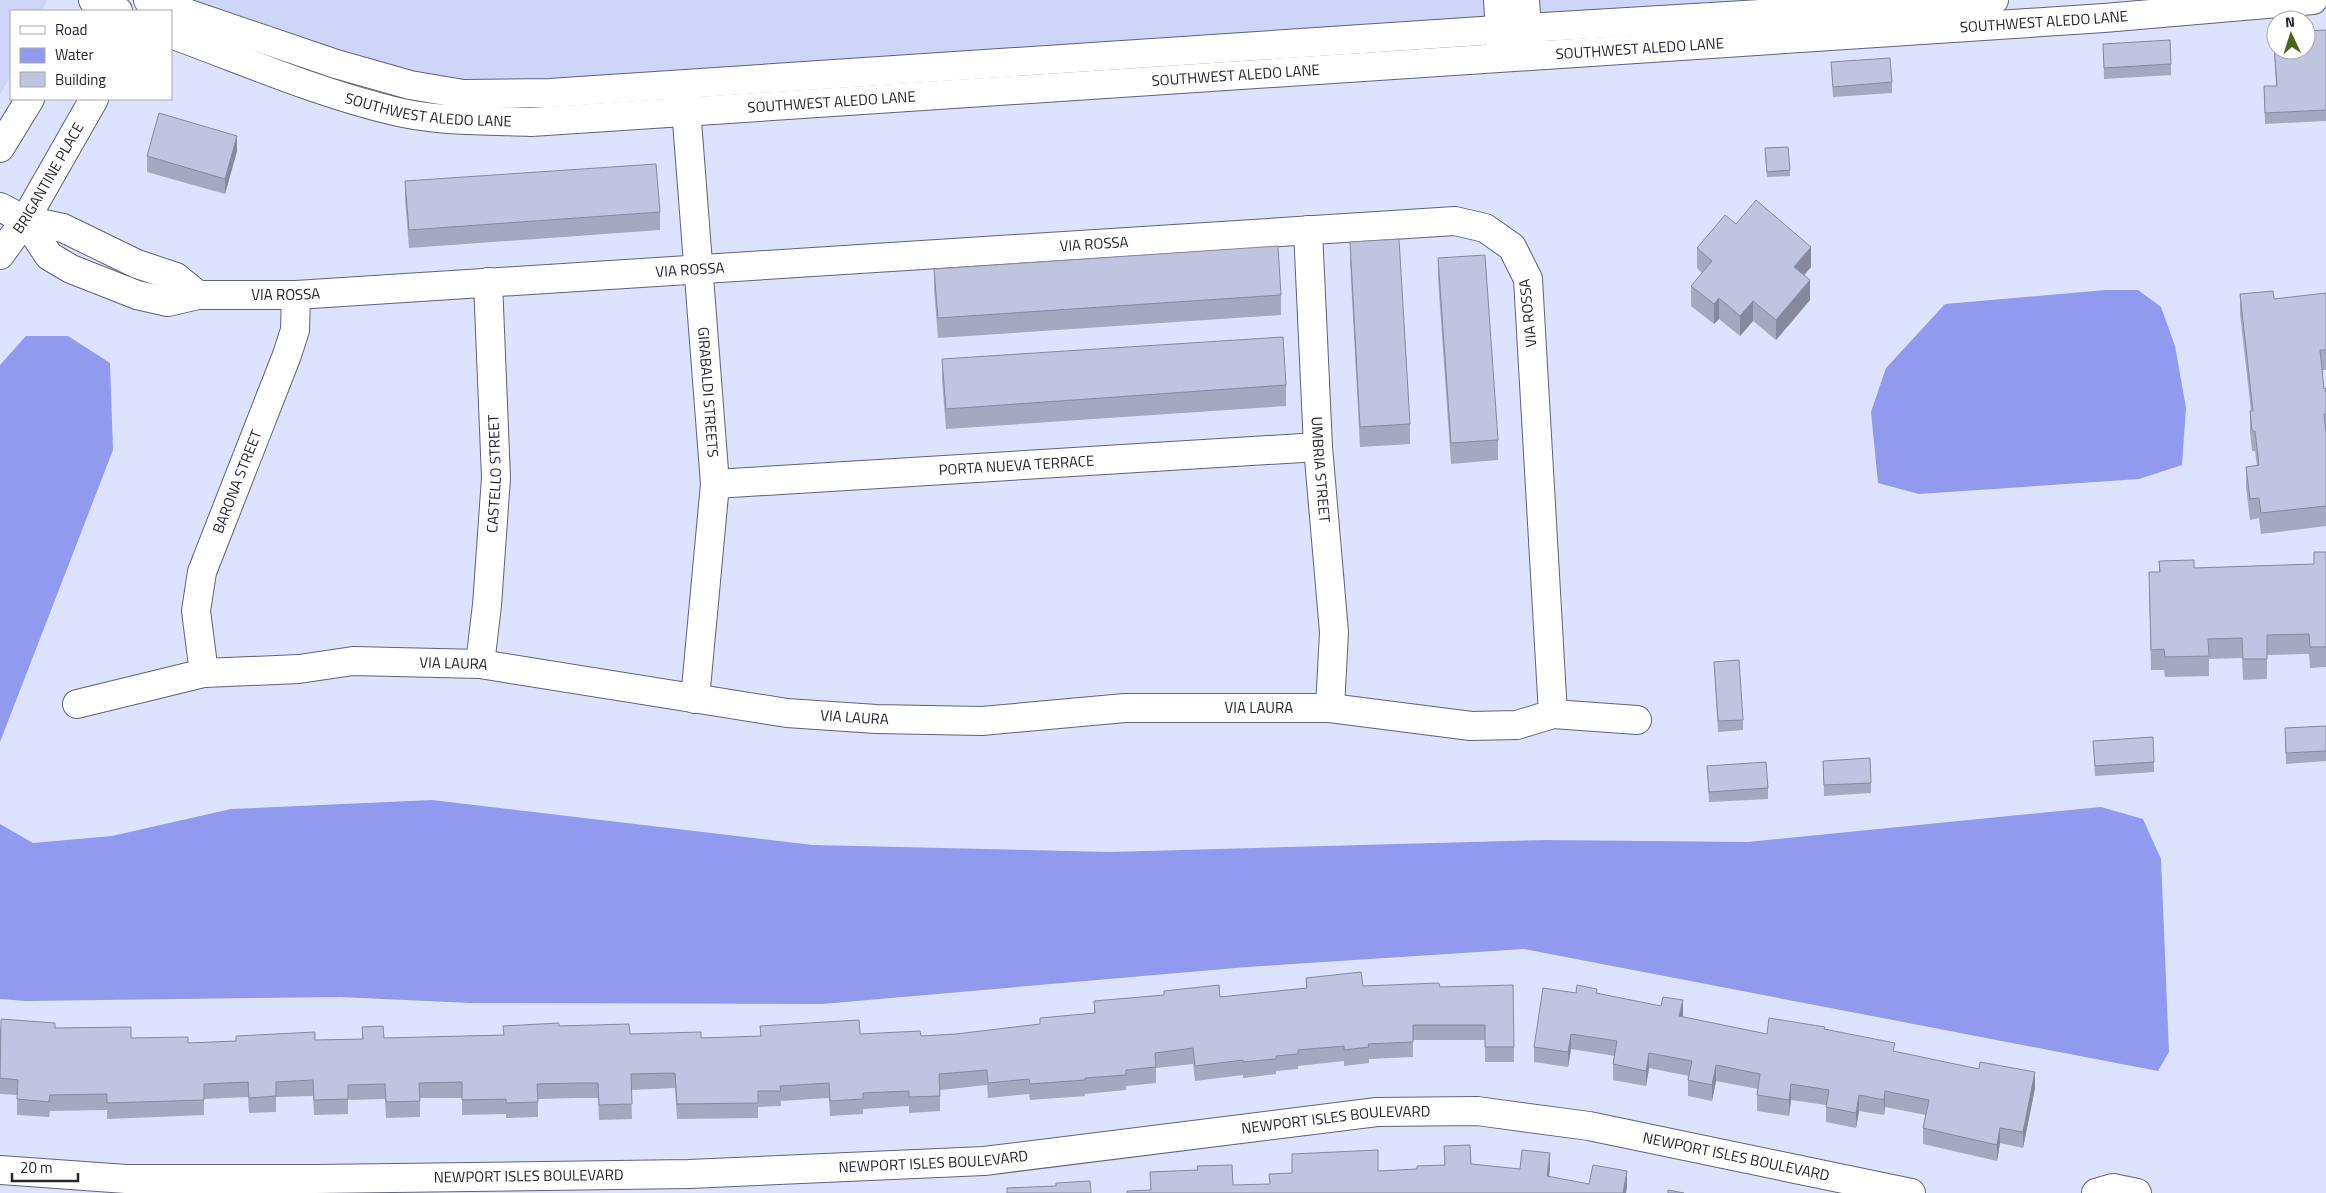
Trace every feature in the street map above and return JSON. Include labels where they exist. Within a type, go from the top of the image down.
[{"type":"street","points":[[93,0],[116,10]]},
{"type":"street","name":"SOUTHWEST ALEDO LANE","points":[[148,0],[336,64],[410,85],[454,93],[550,93],[1527,28],[1994,0]]},
{"type":"street","points":[[1498,0],[1501,59]]},
{"type":"street","points":[[1525,0],[1529,57]]},
{"type":"street","name":"SOUTHWEST ALEDO LANE","points":[[172,34],[336,94],[396,112],[443,118],[531,122],[2104,18],[2313,0]]},
{"type":"street","name":"GIRABALDI STREETS","points":[[684,83],[715,484],[695,699]]},
{"type":"street","points":[[0,148],[29,100]]},
{"type":"street","name":"BRIGANTINE PLACE","points":[[0,255],[25,220],[93,100]]},
{"type":"street","name":"VIA ROSSA","points":[[0,207],[25,220],[63,228],[137,264],[176,277],[198,295],[296,295],[1455,221],[1485,228],[1512,247],[1528,279],[1553,714]]},
{"type":"street","name":"UMBRIA STREET","points":[[1308,230],[1318,447],[1334,632],[1330,708]]},
{"type":"street","name":"CASTELLO STREET","points":[[480,664],[487,605],[496,478],[488,282]]},
{"type":"street","name":"BARONA STREET","points":[[204,673],[196,611],[202,572],[287,355],[295,330],[296,295]]},
{"type":"street","name":"PORTA NUEVA TERRACE","points":[[715,484],[1318,447]]},
{"type":"street","name":"VIA LAURA","points":[[77,704],[204,673],[299,669],[353,661],[480,664],[787,713],[876,719],[973,721],[1125,708],[1330,708],[1471,726],[1517,725],[1553,714],[1637,720]]},
{"type":"street","name":"NEWPORT ISLES BOULEVARD","points":[[0,1170],[126,1178],[316,1186],[689,1174],[984,1161],[1377,1112],[1477,1111],[1589,1126],[1855,1188],[1912,1193]]},
{"type":"street","points":[[2096,1193],[2113,1188],[2137,1193]]},
{"type":"shaded area","points":[[0,0],[47,0],[42,10],[10,10],[10,77],[0,95]]},
{"type":"shaded area","points":[[197,0],[1486,0],[1487,18],[550,80],[464,81],[413,73],[339,52],[197,3]]},
{"type":"shaded area","points":[[1537,0],[1784,0],[1538,15]]},
{"type":"water","points":[[2106,290],[2138,290],[2161,307],[2175,346],[2186,408],[2182,465],[2139,479],[1919,494],[1878,483],[1871,412],[1886,368],[1945,304]]},
{"type":"water","points":[[26,336],[68,336],[110,363],[113,450],[0,742],[0,365]]},
{"type":"water","points":[[432,800],[813,845],[1110,852],[1546,840],[1747,842],[2101,807],[2143,819],[2161,859],[2169,1052],[2158,1071],[1524,949],[1247,967],[822,1004],[470,1003],[340,997],[26,1001],[0,999],[0,824],[33,843],[112,836],[231,809]]},
{"type":"building","points":[[2316,30],[2326,30],[2326,110],[2265,113],[2264,86],[2277,86],[2275,60],[2316,60]]},
{"type":"building","points":[[2170,40],[2171,64],[2104,68],[2103,44]]},
{"type":"building","points":[[1890,58],[1892,82],[1833,87],[1831,62]]},
{"type":"building","points":[[159,113],[237,136],[225,179],[147,156]]},
{"type":"building","points":[[1788,147],[1790,170],[1767,172],[1765,148]]},
{"type":"building","points":[[656,164],[660,212],[409,230],[405,181]]},
{"type":"building","points":[[1756,200],[1811,247],[1794,267],[1810,280],[1776,320],[1753,301],[1740,316],[1719,298],[1714,304],[1691,286],[1712,261],[1697,248],[1725,215],[1736,224]]},
{"type":"building","points":[[1399,239],[1410,424],[1360,427],[1350,242]]},
{"type":"building","points":[[1278,246],[1281,295],[938,318],[934,269]]},
{"type":"building","points":[[1485,255],[1498,440],[1451,443],[1438,258]]},
{"type":"building","points":[[2273,291],[2274,299],[2326,293],[2326,350],[2320,350],[2324,389],[2326,388],[2326,414],[2324,414],[2326,433],[2326,506],[2261,513],[2259,498],[2250,499],[2246,467],[2259,465],[2255,431],[2252,431],[2250,411],[2253,411],[2240,294]]},
{"type":"building","points":[[1283,337],[1286,385],[946,409],[942,359]]},
{"type":"building","points":[[2314,552],[2326,552],[2326,647],[2310,647],[2309,634],[2267,635],[2267,659],[2243,659],[2242,638],[2208,639],[2209,656],[2165,657],[2164,649],[2151,650],[2149,572],[2160,572],[2159,561],[2194,560],[2194,568],[2314,564]]},
{"type":"building","points":[[1739,660],[1743,720],[1718,721],[1714,662]]},
{"type":"building","points":[[2326,726],[2326,751],[2286,753],[2285,728]]},
{"type":"building","points":[[2153,737],[2154,762],[2095,766],[2093,741]]},
{"type":"building","points":[[1870,758],[1871,783],[1824,785],[1823,761]]},
{"type":"building","points":[[1766,762],[1768,788],[1709,792],[1707,766]]},
{"type":"building","points":[[1361,972],[1363,986],[1439,983],[1440,987],[1513,985],[1514,1047],[1485,1047],[1485,1025],[1413,1025],[1413,1042],[1368,1044],[1369,1047],[1344,1050],[1344,1046],[1298,1050],[1298,1054],[1276,1056],[1276,1059],[1243,1062],[1243,1060],[1195,1066],[1193,1048],[1155,1053],[1156,1067],[1126,1070],[1126,1075],[1030,1084],[1029,1079],[988,1083],[987,1070],[939,1074],[940,1096],[909,1097],[909,1091],[863,1093],[863,1099],[830,1101],[829,1083],[780,1086],[781,1091],[758,1091],[758,1103],[677,1104],[675,1073],[631,1074],[632,1104],[599,1105],[598,1083],[537,1084],[538,1102],[506,1103],[506,1099],[462,1100],[462,1082],[419,1083],[420,1101],[386,1102],[385,1084],[348,1085],[348,1099],[314,1100],[313,1080],[276,1082],[276,1096],[249,1098],[248,1082],[204,1084],[204,1100],[107,1103],[107,1094],[50,1095],[49,1102],[17,1099],[18,1080],[0,1078],[1,1019],[55,1023],[55,1028],[131,1027],[131,1038],[188,1037],[188,1043],[236,1041],[236,1036],[315,1032],[315,1040],[363,1039],[362,1027],[383,1026],[384,1038],[504,1035],[503,1026],[559,1023],[559,1026],[629,1024],[630,1034],[701,1032],[701,1038],[761,1036],[760,1026],[859,1020],[860,1034],[920,1031],[921,1036],[956,1034],[1040,1024],[1040,1018],[1095,1013],[1094,1001],[1164,995],[1164,991],[1219,985],[1220,997],[1307,988],[1306,978]]},
{"type":"building","points":[[1577,985],[1597,989],[1596,993],[1661,1006],[1663,997],[1683,1000],[1679,1016],[1767,1034],[1769,1018],[1825,1027],[1824,1029],[1895,1043],[1893,1051],[1979,1069],[1980,1062],[2035,1072],[2023,1132],[2000,1128],[1997,1145],[1923,1128],[1929,1100],[1885,1091],[1884,1100],[1859,1095],[1856,1113],[1826,1107],[1829,1090],[1791,1084],[1789,1100],[1757,1095],[1760,1074],[1716,1065],[1712,1085],[1688,1080],[1692,1061],[1649,1053],[1646,1071],[1613,1064],[1617,1041],[1571,1034],[1568,1052],[1534,1047],[1543,988],[1576,993]]},
{"type":"building","points":[[1470,1145],[1471,1164],[1520,1169],[1522,1150],[1550,1153],[1547,1176],[1589,1184],[1593,1165],[1627,1171],[1623,1193],[1127,1193],[1127,1191],[1151,1190],[1150,1172],[1198,1170],[1197,1166],[1232,1165],[1233,1185],[1270,1184],[1269,1174],[1292,1173],[1292,1154],[1378,1150],[1378,1171],[1417,1169],[1417,1166],[1445,1165],[1444,1146]]},
{"type":"building","points":[[1090,1181],[1091,1193],[1007,1193],[1007,1188],[1056,1186],[1056,1183]]},
{"type":"building","points":[[1668,1190],[1684,1193],[1668,1193]]}]
